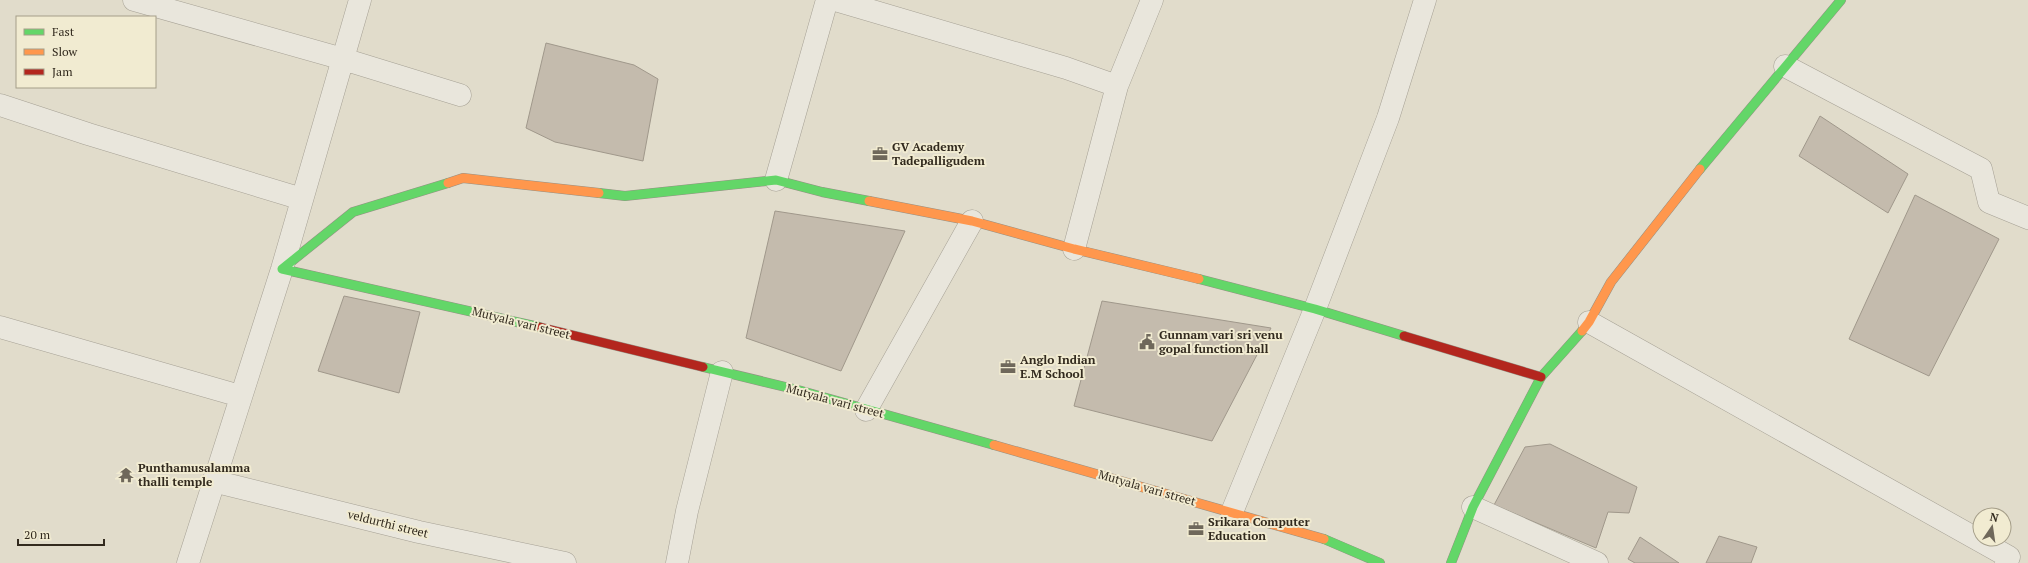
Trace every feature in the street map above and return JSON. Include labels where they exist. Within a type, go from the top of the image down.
[{"type":"street","points":[[134,0],[343,59],[460,95]]},
{"type":"street","points":[[188,563],[240,396],[282,269],[360,0]]},
{"type":"street","points":[[776,180],[827,0]]},
{"type":"street","points":[[836,0],[1066,68],[1117,86]]},
{"type":"street","points":[[1074,249],[1117,86],[1152,0]]},
{"type":"street","points":[[1232,512],[1315,309],[1388,118],[1425,0]]},
{"type":"street","points":[[1451,563],[1473,507],[1541,377],[1589,322],[1611,282],[1736,124],[1840,0]]},
{"type":"street","points":[[1785,66],[1981,169],[1990,202],[2028,218]]},
{"type":"street","points":[[0,105],[88,134],[302,199]]},
{"type":"street","points":[[282,269],[353,212],[463,178],[625,196],[776,180],[822,192],[972,221],[1074,249],[1158,268],[1315,309],[1541,377]]},
{"type":"street","points":[[866,410],[972,221]]},
{"type":"street","name":"Mutyala vari street","points":[[282,269],[473,311],[722,372],[866,410],[1316,535],[1380,563]]},
{"type":"street","points":[[1589,322],[2009,557],[2006,563]]},
{"type":"street","points":[[0,327],[240,396]]},
{"type":"street","points":[[677,563],[687,511],[722,372]]},
{"type":"street","name":"veldurthi street","points":[[213,481],[419,532],[565,563]]},
{"type":"street","points":[[1473,507],[1597,563]]},
{"type":"building","points":[[546,43],[634,65],[658,79],[643,161],[555,142],[526,128]]},
{"type":"building","points":[[1820,116],[1908,174],[1888,213],[1799,156]]},
{"type":"building","points":[[1915,195],[1999,239],[1929,376],[1849,339]]},
{"type":"building","points":[[775,211],[905,231],[841,371],[746,338]]},
{"type":"building","points":[[344,296],[420,312],[399,393],[318,371]]},
{"type":"building","points":[[1102,301],[1271,328],[1212,441],[1074,406]]},
{"type":"building","points":[[1550,444],[1637,487],[1629,513],[1608,512],[1596,548],[1494,505],[1525,447]]},
{"type":"building","points":[[1719,536],[1757,547],[1751,563],[1706,563]]},
{"type":"building","points":[[1640,537],[1679,563],[1635,563],[1628,559]]},
{"type":"traffic: fast","points":[[1700,169],[1841,0]]},
{"type":"traffic: fast","points":[[599,193],[625,196],[776,180],[822,192],[869,201]]},
{"type":"traffic: fast","points":[[282,269],[353,212],[448,183]]},
{"type":"traffic: fast","points":[[282,269],[539,327]]},
{"type":"traffic: fast","points":[[1199,279],[1315,309],[1404,336]]},
{"type":"traffic: fast","points":[[1451,563],[1473,507],[1541,377],[1582,331]]},
{"type":"traffic: fast","points":[[703,367],[798,390],[994,445]]},
{"type":"traffic: fast","points":[[1324,539],[1380,563]]},
{"type":"traffic: slow","points":[[1582,331],[1589,322],[1611,282],[1700,169]]},
{"type":"traffic: slow","points":[[448,183],[463,178],[599,193]]},
{"type":"traffic: slow","points":[[869,201],[972,221],[1074,249],[1199,279]]},
{"type":"traffic: slow","points":[[994,445],[1324,539]]},
{"type":"traffic: jam","points":[[539,327],[703,367]]},
{"type":"traffic: jam","points":[[1404,336],[1541,377]]},
{"type":"place","name":"GV Academy Tadepalligudem","points":[[880,154]]},
{"type":"place","name":"Gunnam vari sri venu gopal function hall","points":[[1147,342]]},
{"type":"place","name":"Anglo Indian E.M School","points":[[1008,367]]},
{"type":"place","name":"Punthamusalamma thalli temple","points":[[126,475]]},
{"type":"place","name":"Srikara Computer Education","points":[[1196,529]]}]
